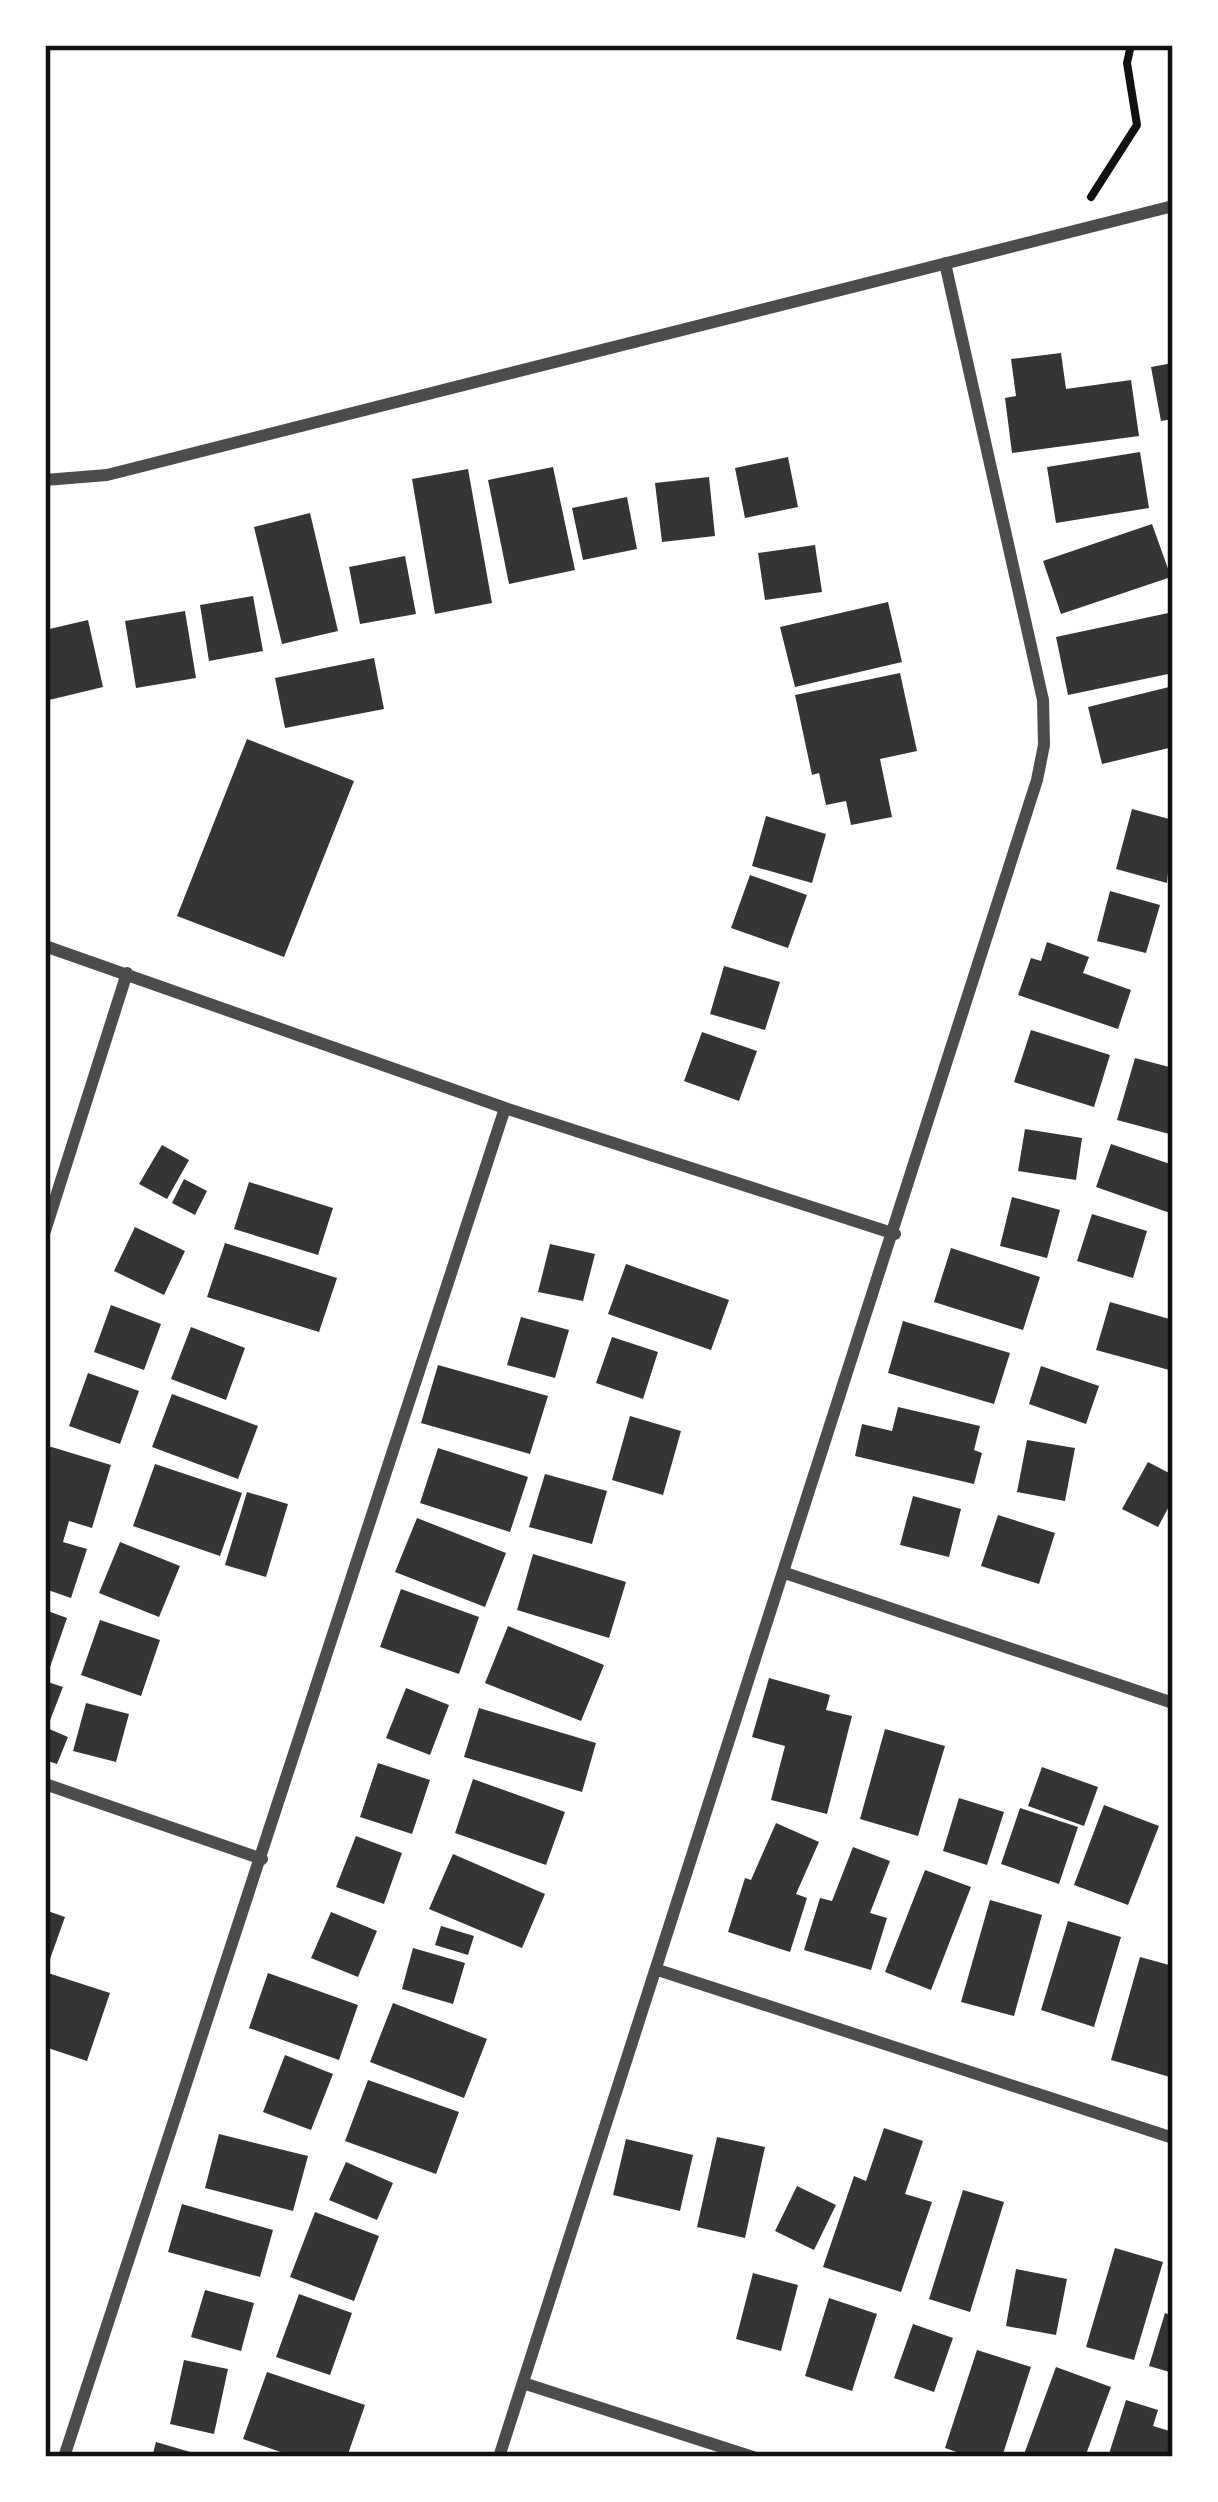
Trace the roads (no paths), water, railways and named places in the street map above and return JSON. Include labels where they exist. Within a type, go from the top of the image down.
[{"type":"street","points":[[45,480],[107,475],[1173,206]]},
{"type":"street","points":[[499,2457],[895,1234],[1044,745],[1043,700],[944,263]]},
{"type":"street","points":[[45,946],[505,1108],[895,1234]]},
{"type":"street","points":[[45,1231],[127,973]]},
{"type":"street","points":[[64,2457],[505,1108]]},
{"type":"street","points":[[785,1574],[1173,1703]]},
{"type":"street","points":[[45,1784],[262,1859]]},
{"type":"street","points":[[658,1970],[1173,2138]]},
{"type":"street","points":[[523,2383],[754,2457]]}]
